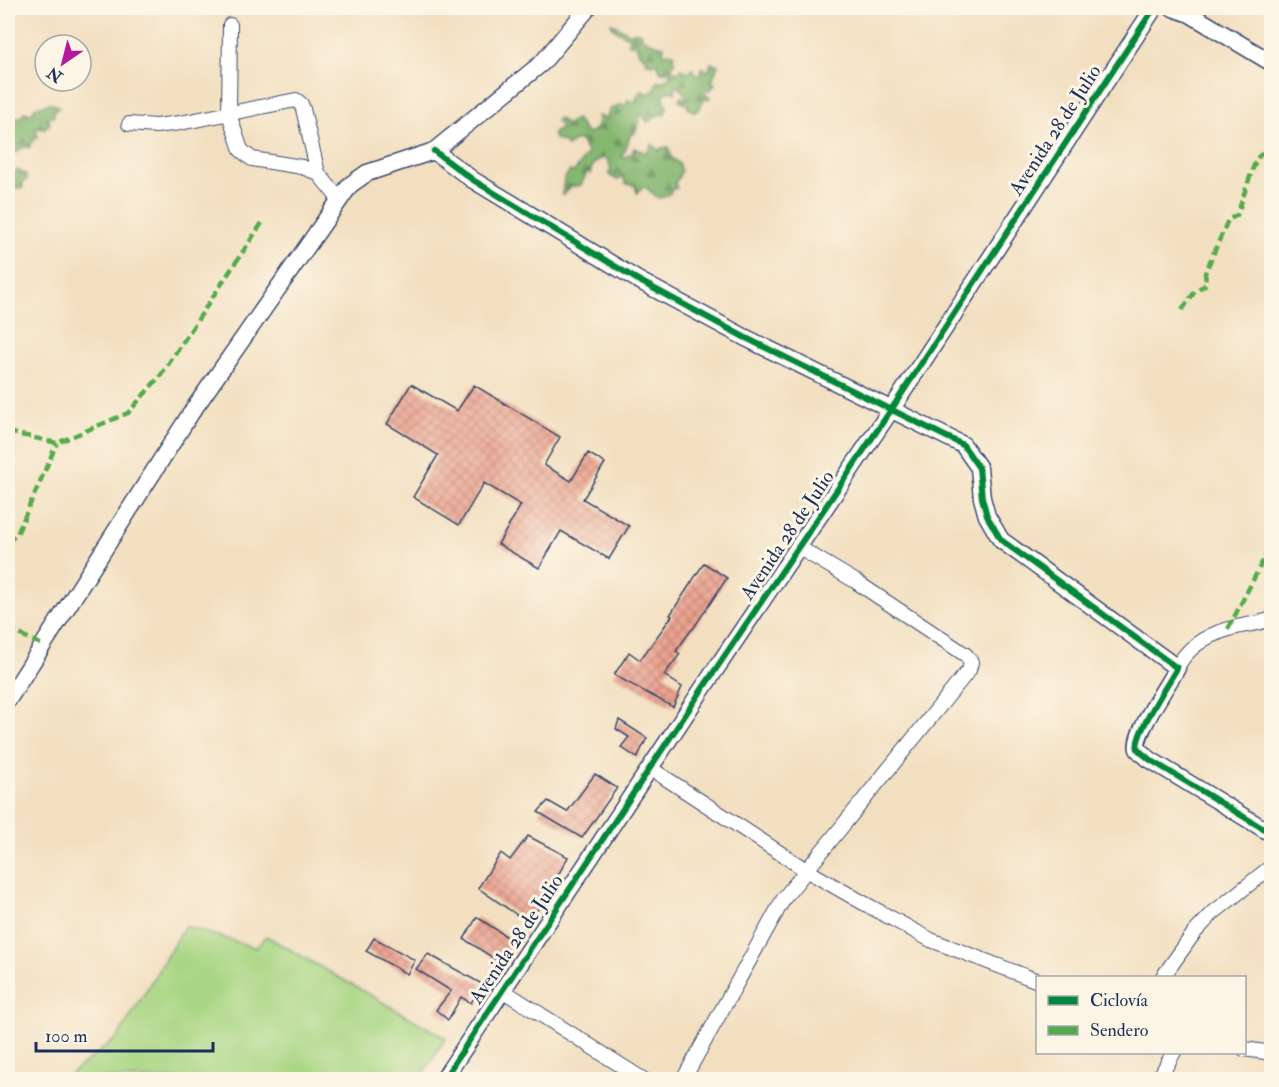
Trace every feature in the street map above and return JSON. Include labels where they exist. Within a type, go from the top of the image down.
[{"type":"street","points":[[8,700],[191,413],[350,185],[367,173],[434,151],[542,63],[588,8]]},
{"type":"street","name":"Avenida 28 de Julio","points":[[444,1080],[891,410],[1154,8]]},
{"type":"street","points":[[1173,8],[1190,14],[1272,63]]},
{"type":"street","points":[[230,25],[229,114],[241,150],[252,159],[302,167],[318,173]]},
{"type":"street","points":[[129,124],[156,126],[296,100],[303,109],[318,173],[339,199]]},
{"type":"street","points":[[434,151],[473,180],[638,280],[744,337],[963,445],[979,468],[982,498],[987,516],[1001,540],[1177,668]]},
{"type":"street","points":[[683,1080],[784,898],[969,670],[971,662],[966,655],[864,587],[798,547]]},
{"type":"street","points":[[1272,619],[1228,629],[1205,639],[1189,650],[1137,741],[1138,749],[1149,759],[1272,834]]},
{"type":"street","points":[[650,768],[806,870],[931,940],[1036,980]]},
{"type":"street","points":[[1163,976],[1194,933],[1213,913],[1272,866]]},
{"type":"street","points":[[502,990],[644,1080]]},
{"type":"street","points":[[1246,1049],[1272,1053]]},
{"type":"street","points":[[1158,1080],[1173,1054]]},
{"type":"green space","points":[[612,23],[626,30],[628,34],[636,31],[652,43],[664,46],[665,54],[671,52],[675,54],[673,59],[675,62],[671,67],[676,73],[681,69],[688,72],[693,69],[695,73],[701,75],[702,67],[708,72],[711,63],[718,65],[712,81],[715,84],[711,89],[703,92],[710,98],[703,100],[700,108],[695,112],[679,100],[681,97],[688,98],[678,86],[675,88],[675,93],[669,91],[663,94],[667,108],[664,115],[660,114],[647,122],[642,114],[634,134],[631,133],[625,151],[621,155],[624,158],[632,153],[634,148],[646,153],[652,144],[659,151],[661,148],[668,147],[672,158],[680,165],[681,172],[675,184],[677,188],[664,197],[658,198],[644,186],[637,193],[635,185],[626,184],[623,176],[618,180],[609,175],[611,167],[606,158],[595,163],[590,174],[588,170],[581,185],[570,187],[562,195],[564,179],[570,171],[574,172],[588,153],[580,140],[574,141],[567,147],[565,143],[555,139],[553,133],[562,128],[556,121],[559,118],[566,125],[576,119],[586,133],[590,133],[597,127],[598,116],[607,119],[609,110],[621,104],[625,106],[628,100],[636,102],[637,96],[642,91],[647,94],[654,91],[657,81],[663,81],[672,74],[661,72],[657,64],[647,63],[636,44],[628,43],[631,39],[614,29]]},
{"type":"green space","points":[[50,103],[59,108],[54,110],[54,116],[47,119],[49,125],[45,129],[36,128],[37,137],[30,147],[25,146],[8,157],[8,126],[16,121],[17,117],[22,117],[24,112],[35,111],[34,108]]},
{"type":"green space","points":[[17,170],[26,174],[27,179],[22,184],[23,188],[8,185],[8,178]]},
{"type":"green space","points":[[185,926],[256,948],[266,936],[446,1038],[419,1079],[64,1079],[118,1037]]},
{"type":"building","points":[[411,384],[457,411],[474,385],[560,437],[544,465],[571,481],[588,453],[605,463],[583,499],[629,526],[609,559],[561,531],[539,568],[498,544],[521,505],[484,483],[459,525],[413,497],[438,455],[387,424]]},
{"type":"building","points":[[704,563],[727,578],[676,651],[680,654],[664,675],[682,687],[673,707],[614,675],[629,652],[640,660],[672,616],[670,615]]},
{"type":"building","points":[[619,720],[647,738],[637,758],[621,747],[629,737],[616,729]]},
{"type":"building","points":[[595,774],[617,788],[582,838],[538,812],[548,801],[567,812]]},
{"type":"building","points":[[528,836],[568,857],[552,886],[550,884],[530,924],[478,888],[501,853],[510,860]]},
{"type":"building","points":[[477,917],[515,942],[504,965],[464,939]]},
{"type":"building","points":[[374,938],[415,960],[407,974],[366,951]]},
{"type":"building","points":[[428,954],[482,984],[471,1003],[461,997],[448,1020],[436,1010],[451,991],[416,969]]},
{"type":"marked path","points":[[1182,310],[1196,290],[1206,283],[1205,273],[1228,220],[1237,215],[1254,165],[1259,156],[1272,147]]},
{"type":"marked path","points":[[8,432],[57,443],[128,413],[161,375],[264,220]]},
{"type":"marked path","points":[[8,542],[17,534],[57,443]]},
{"type":"marked path","points":[[1228,629],[1272,543]]},
{"type":"marked path","points":[[8,629],[43,645]]},
{"type":"cycle path","points":[[443,1080],[891,410],[1154,8]]},
{"type":"cycle path","points":[[434,151],[473,180],[638,280],[744,337],[963,445],[979,468],[982,498],[987,516],[1001,540],[1177,668],[1146,722],[1138,749],[1149,759],[1272,834]]}]
